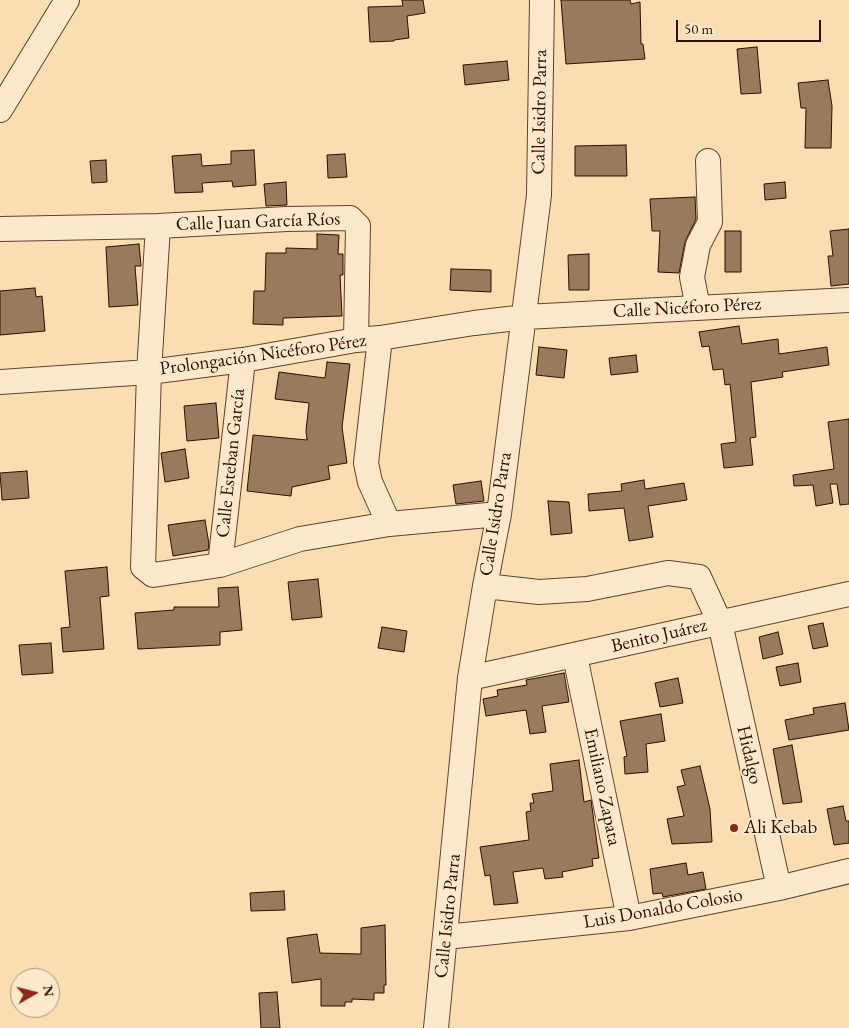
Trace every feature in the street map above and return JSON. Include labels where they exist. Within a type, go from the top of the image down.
[{"type":"street","points":[[0,110],[67,0]]},
{"type":"street","name":"Calle Isidro Parra","points":[[436,1028],[470,678],[498,514],[525,317],[539,195],[542,0]]},
{"type":"street","points":[[698,308],[692,277],[698,245],[710,222],[708,162]]},
{"type":"street","name":"Calle Juan García Ríos","points":[[220,566],[153,574],[143,567],[149,372],[158,226],[286,219],[350,218],[358,226],[356,340]]},
{"type":"street","points":[[0,229],[158,226]]},
{"type":"street","name":"Calle Nicéforo Pérez","points":[[525,317],[849,300]]},
{"type":"street","name":"Prolongación Nicéforo Pérez","points":[[0,382],[149,372],[243,360],[356,340],[525,317]]},
{"type":"street","points":[[380,338],[366,463],[370,482],[389,524]]},
{"type":"street","name":"Calle Esteban García","points":[[220,566],[243,360]]},
{"type":"street","points":[[220,566],[300,539],[389,524],[498,514]]},
{"type":"street","name":"Hidalgo","points":[[485,586],[539,592],[587,589],[668,573],[699,577],[720,622],[779,888]]},
{"type":"street","name":"Benito Juárez","points":[[470,678],[849,594]]},
{"type":"street","name":"Emiliano Zapata","points":[[575,656],[629,918]]},
{"type":"street","name":"Luis Donaldo Colosio","points":[[446,937],[629,918],[779,888],[849,871]]},
{"type":"building","points":[[402,0],[423,0],[425,13],[407,16],[409,38],[370,42],[368,7],[403,6]]},
{"type":"building","points":[[561,0],[630,0],[631,4],[640,2],[641,44],[643,44],[645,59],[566,64]]},
{"type":"building","points":[[757,47],[761,93],[741,94],[737,49]]},
{"type":"building","points":[[507,61],[509,80],[465,85],[463,65]]},
{"type":"building","points":[[828,80],[832,106],[831,148],[805,148],[806,108],[801,108],[798,83]]},
{"type":"building","points":[[626,145],[627,176],[575,176],[575,146]]},
{"type":"building","points":[[254,150],[256,185],[233,187],[232,181],[202,183],[203,192],[175,193],[172,156],[201,154],[202,166],[231,164],[231,151]]},
{"type":"building","points":[[345,154],[347,177],[328,178],[327,155]]},
{"type":"building","points":[[106,160],[107,182],[92,183],[90,161]]},
{"type":"building","points":[[286,182],[287,205],[266,206],[264,184]]},
{"type":"building","points":[[785,182],[786,198],[765,200],[764,184]]},
{"type":"building","points":[[695,197],[696,219],[685,242],[679,273],[658,272],[660,231],[652,231],[650,199]]},
{"type":"building","points":[[849,229],[849,284],[831,286],[828,256],[833,256],[830,231]]},
{"type":"building","points":[[725,231],[741,231],[741,272],[725,272]]},
{"type":"building","points":[[317,234],[339,235],[338,254],[343,254],[343,275],[340,275],[342,316],[283,318],[283,325],[253,324],[254,291],[265,291],[266,253],[286,253],[286,248],[317,249]]},
{"type":"building","points":[[139,244],[141,266],[135,266],[138,305],[109,307],[106,247]]},
{"type":"building","points":[[589,254],[589,290],[569,290],[568,255]]},
{"type":"building","points":[[451,269],[491,270],[491,292],[450,290]]},
{"type":"building","points":[[35,288],[36,297],[42,296],[45,331],[0,335],[0,291]]},
{"type":"building","points":[[739,326],[742,344],[778,339],[779,354],[827,347],[829,365],[782,372],[783,377],[751,382],[756,437],[750,438],[753,465],[724,468],[721,444],[736,442],[730,384],[725,385],[723,369],[713,370],[709,346],[702,347],[699,332]]},
{"type":"building","points":[[539,347],[567,350],[564,378],[536,375]]},
{"type":"building","points":[[636,355],[638,372],[611,375],[609,358]]},
{"type":"building","points":[[327,362],[350,364],[342,427],[347,463],[328,466],[330,479],[292,487],[291,496],[247,491],[253,435],[307,440],[309,403],[275,399],[279,372],[325,378]]},
{"type":"building","points":[[216,403],[219,438],[187,441],[184,406]]},
{"type":"building","points":[[849,419],[849,504],[840,505],[837,484],[830,484],[833,503],[816,506],[813,485],[794,486],[793,475],[834,469],[828,422]]},
{"type":"building","points":[[185,449],[189,478],[165,482],[161,453]]},
{"type":"building","points":[[27,471],[29,498],[2,500],[0,473]]},
{"type":"building","points":[[644,480],[645,489],[684,483],[687,500],[648,506],[653,537],[629,541],[624,508],[589,511],[588,494],[622,491],[621,484]]},
{"type":"building","points":[[481,481],[484,501],[456,504],[453,485]]},
{"type":"building","points":[[548,501],[569,502],[572,533],[551,535]]},
{"type":"building","points":[[205,520],[209,544],[208,550],[173,556],[168,525]]},
{"type":"building","points":[[107,567],[109,596],[100,597],[104,649],[63,652],[61,628],[70,627],[65,571]]},
{"type":"building","points":[[318,579],[322,617],[292,620],[288,582]]},
{"type":"building","points":[[238,587],[242,630],[220,632],[220,645],[138,649],[135,613],[174,610],[174,607],[219,607],[218,588]]},
{"type":"building","points":[[823,623],[828,646],[813,649],[808,626]]},
{"type":"building","points":[[382,627],[407,631],[404,652],[378,648]]},
{"type":"building","points":[[778,632],[783,654],[763,659],[759,637]]},
{"type":"building","points":[[51,643],[53,673],[22,675],[19,645]]},
{"type":"building","points":[[798,663],[801,682],[780,686],[776,667]]},
{"type":"building","points":[[564,673],[569,702],[542,706],[546,732],[530,734],[526,710],[486,716],[483,699],[498,696],[497,690],[527,685],[526,680]]},
{"type":"building","points":[[678,678],[683,703],[660,707],[655,683]]},
{"type":"building","points":[[845,703],[849,730],[789,740],[785,720],[814,714],[813,708]]},
{"type":"building","points":[[661,714],[665,741],[646,744],[648,772],[625,774],[624,757],[627,756],[620,721]]},
{"type":"building","points":[[792,745],[802,802],[783,804],[773,749]]},
{"type":"building","points":[[579,760],[584,802],[591,800],[599,858],[592,859],[593,866],[562,872],[563,877],[545,879],[543,868],[513,872],[518,903],[494,905],[490,875],[485,876],[480,847],[529,840],[526,812],[531,811],[530,803],[534,803],[532,794],[553,791],[550,764]]},
{"type":"building","points":[[700,766],[710,809],[712,842],[672,844],[667,819],[684,816],[677,787],[685,785],[681,770]]},
{"type":"building","points":[[843,806],[846,821],[849,821],[849,843],[834,845],[827,809]]},
{"type":"building","points":[[686,863],[688,875],[703,872],[706,889],[663,897],[662,893],[653,894],[650,869]]},
{"type":"building","points":[[284,891],[285,910],[251,911],[250,893]]},
{"type":"building","points":[[385,925],[386,985],[384,985],[384,993],[374,993],[374,1000],[352,999],[352,1002],[345,1002],[345,1006],[321,1006],[321,979],[292,983],[287,938],[317,934],[320,953],[361,954],[361,928]]},
{"type":"building","points":[[277,992],[280,1028],[261,1028],[259,993]]},
{"type":"place","name":"Ali Kebab","points":[[734,828]]}]
